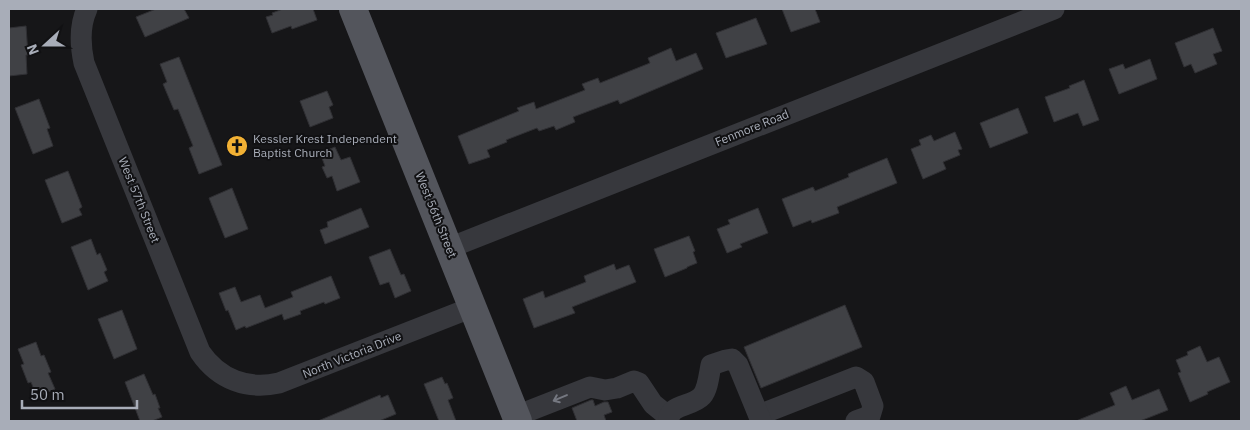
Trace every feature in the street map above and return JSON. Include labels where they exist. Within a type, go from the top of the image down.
[{"type":"main road","name":"West 56th Street","points":[[353,9],[517,419]]},
{"type":"street","name":"West 57th Street","points":[[87,9],[80,32],[80,44],[84,63],[200,352],[210,364],[229,378]]},
{"type":"street","name":"Fenmore Road","points":[[449,248],[1054,9]]},
{"type":"street","name":"North Victoria Drive","points":[[229,378],[251,385],[262,386],[280,383],[473,307]]},
{"type":"street","points":[[517,419],[590,387],[605,390],[617,388],[634,381],[639,383],[654,404],[669,419],[670,414],[674,410],[697,400],[703,395],[711,365],[732,359],[738,364],[760,418],[856,378],[864,382],[873,406],[870,416],[856,421]]},
{"type":"building","points":[[156,9],[184,9],[189,18],[145,37],[136,17]]},
{"type":"building","points":[[283,9],[313,9],[317,20],[292,29],[291,26],[272,33],[266,17]]},
{"type":"building","points":[[782,9],[815,9],[820,22],[791,32]]},
{"type":"building","points":[[756,18],[767,44],[726,58],[716,33]]},
{"type":"building","points":[[26,26],[27,74],[9,76],[9,28]]},
{"type":"building","points":[[1213,28],[1222,51],[1213,54],[1217,64],[1195,73],[1191,64],[1184,67],[1175,43]]},
{"type":"building","points":[[671,48],[676,61],[696,53],[703,69],[620,104],[618,100],[573,117],[575,122],[556,130],[554,126],[539,131],[537,128],[506,140],[507,142],[487,150],[490,157],[469,164],[458,136],[519,111],[517,108],[534,102],[536,109],[585,90],[582,84],[598,78],[600,83],[650,63],[648,58]]},
{"type":"building","points":[[179,57],[222,165],[199,174],[189,148],[193,146],[178,109],[174,110],[163,84],[167,82],[160,64]]},
{"type":"building","points":[[1150,59],[1157,79],[1119,94],[1109,69],[1123,64],[1125,69]]},
{"type":"building","points":[[1084,80],[1099,120],[1083,126],[1078,113],[1054,122],[1045,97],[1070,88],[1069,86]]},
{"type":"building","points":[[327,91],[333,105],[329,107],[333,118],[310,127],[300,101]]},
{"type":"building","points":[[39,99],[50,128],[47,129],[53,146],[33,154],[15,108]]},
{"type":"building","points":[[1018,108],[1028,133],[990,148],[980,123]]},
{"type":"building","points":[[955,132],[962,149],[958,150],[960,155],[943,162],[946,169],[923,179],[911,149],[921,145],[919,140],[931,135],[934,141]]},
{"type":"building","points":[[335,147],[341,160],[350,157],[360,182],[337,191],[332,176],[327,178],[322,167],[325,166],[320,153]]},
{"type":"building","points":[[887,158],[897,183],[837,207],[839,213],[812,223],[811,220],[793,227],[782,199],[813,187],[815,191],[849,177],[848,174]]},
{"type":"building","points":[[68,171],[82,207],[79,209],[82,215],[62,223],[45,180]]},
{"type":"building","points":[[232,188],[248,229],[225,238],[209,198]]},
{"type":"building","points":[[361,208],[369,227],[325,244],[320,230],[328,227],[327,222]]},
{"type":"building","points":[[758,208],[768,233],[740,244],[742,247],[727,253],[717,229],[730,224],[728,220]]},
{"type":"building","points":[[689,236],[697,263],[665,277],[654,249]]},
{"type":"building","points":[[91,239],[97,255],[100,253],[107,270],[104,272],[108,281],[88,290],[71,247]]},
{"type":"building","points":[[390,249],[401,275],[404,274],[411,291],[395,298],[389,282],[380,285],[369,257]]},
{"type":"building","points":[[614,264],[616,270],[629,265],[636,282],[572,307],[575,313],[534,328],[523,299],[543,291],[545,298],[586,282],[584,276]]},
{"type":"building","points":[[331,276],[340,298],[300,311],[301,314],[284,320],[282,314],[236,330],[219,293],[235,287],[241,302],[260,295],[265,308],[293,297],[291,292]]},
{"type":"building","points":[[845,305],[862,347],[761,388],[744,347]]},
{"type":"building","points":[[122,310],[137,349],[114,359],[98,319]]},
{"type":"building","points":[[36,342],[41,356],[44,355],[51,372],[48,373],[55,389],[37,397],[31,382],[28,383],[21,365],[24,364],[18,349]]},
{"type":"building","points":[[1200,346],[1207,362],[1219,357],[1230,382],[1190,402],[1178,373],[1181,372],[1176,360],[1188,355],[1187,352]]},
{"type":"building","points":[[144,374],[153,395],[155,394],[162,417],[152,421],[140,421],[125,382]]},
{"type":"building","points":[[442,377],[445,384],[447,383],[453,398],[448,400],[456,421],[439,421],[424,384]]},
{"type":"building","points":[[1126,386],[1132,400],[1159,389],[1168,410],[1140,421],[1076,421],[1115,405],[1110,393]]},
{"type":"building","points":[[380,395],[381,398],[388,395],[396,414],[379,421],[318,421]]},
{"type":"building","points":[[593,400],[595,406],[608,402],[612,412],[604,415],[606,421],[577,421],[572,408]]},
{"type":"place","name":"Kessler Krest Independent Baptist Church","points":[[237,146]]}]
